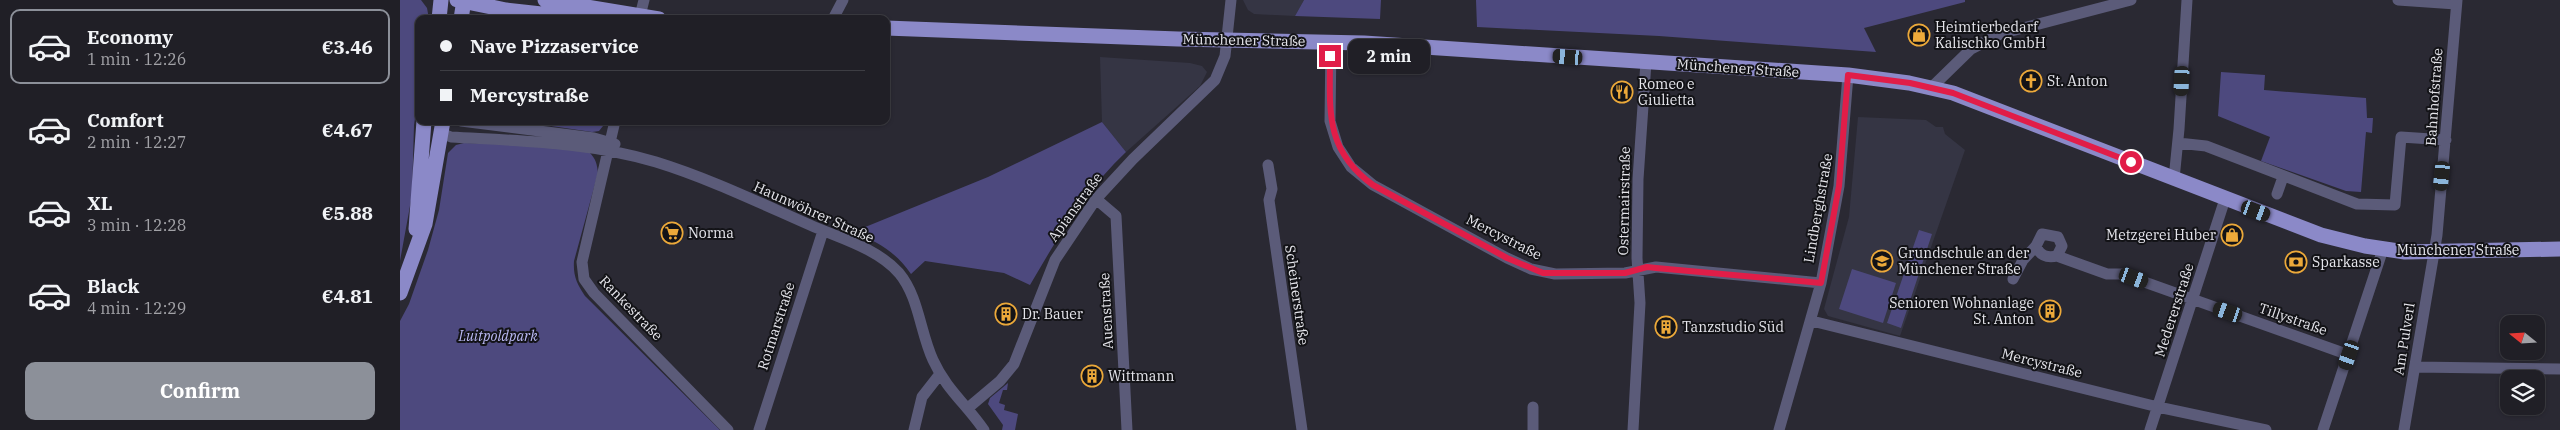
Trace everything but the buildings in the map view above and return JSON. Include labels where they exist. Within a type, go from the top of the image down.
[{"type":"main road","points":[[440,15],[442,0]]},
{"type":"main road","points":[[545,0],[633,15]]},
{"type":"main road","points":[[583,0],[613,12]]},
{"type":"main road","points":[[461,15],[461,1],[506,10],[551,15]]},
{"type":"main road","name":"Münchener Straße","points":[[890,28],[1331,42],[1848,75],[1893,80],[1953,93],[2321,236],[2383,249],[2434,252],[2560,249]]},
{"type":"main road","points":[[410,265],[416,226],[423,143],[436,126]]},
{"type":"main road","points":[[400,293],[425,224],[438,153],[436,126]]},
{"type":"street","points":[[640,15],[644,0]]},
{"type":"street","points":[[835,15],[843,0]]},
{"type":"street","name":"Apianstraße","points":[[968,408],[1000,381],[1014,364],[1055,260],[1096,199],[1132,159],[1216,80],[1223,62],[1231,0]]},
{"type":"street","points":[[1931,88],[1971,49],[2000,34],[2131,0]]},
{"type":"street","points":[[2174,179],[2178,143],[2186,0]]},
{"type":"street","name":"Bahnhofstraße","points":[[2398,0],[2456,2],[2446,140],[2434,252]]},
{"type":"street","name":"Mercystraße","points":[[1331,42],[1330,121],[1338,147],[1345,158],[1361,176],[1373,185],[1531,269],[1543,273],[1564,274],[1625,273],[1656,268],[1821,283]]},
{"type":"street","name":"Ostermairstraße","points":[[1633,430],[1640,303],[1638,180],[1646,62]]},
{"type":"street","name":"Lindberghstraße","points":[[1779,430],[1812,321],[1821,283],[1839,186],[1848,75]]},
{"type":"street","name":"Haunwöhrer Straße","points":[[492,125],[594,138],[609,147]]},
{"type":"street","name":"Rankestraße","points":[[614,125],[582,262],[584,279],[594,294],[728,430]]},
{"type":"street","name":"Haunwöhrer Straße","points":[[436,126],[637,152],[656,162],[868,251],[899,274],[912,295],[927,345],[940,374],[951,392],[968,408],[984,430]]},
{"type":"street","points":[[2178,143],[2206,146],[2357,204],[2395,205],[2401,137],[2446,140]]},
{"type":"street","name":"Scheinerstraße","points":[[1268,165],[1272,189],[1269,200],[1280,288],[1302,430]]},
{"type":"street","points":[[2277,194],[2283,177]]},
{"type":"street","name":"Auenstraße","points":[[1096,199],[1116,216],[1127,430]]},
{"type":"street","name":"Medererstraße","points":[[2150,430],[2194,300],[2225,199]]},
{"type":"street","name":"Rotmarstraße","points":[[759,430],[823,231]]},
{"type":"street","points":[[2012,279],[2022,260],[2036,246],[2042,234],[2058,237],[2062,246],[2057,256]]},
{"type":"street","name":"Tillystraße","points":[[2036,246],[2043,255],[2050,258],[2057,256],[2107,274],[2122,274],[2349,355]]},
{"type":"street","points":[[2323,430],[2383,249]]},
{"type":"street","name":"Am Pulverl","points":[[2404,430],[2434,252]]},
{"type":"street","name":"Mercystraße","points":[[1812,321],[2158,407],[2266,430]]},
{"type":"street","points":[[2415,367],[2560,369]]},
{"type":"street","points":[[914,430],[922,398],[940,374]]},
{"type":"street","points":[[1533,407],[1533,430]]},
{"type":"shaded area","points":[[1243,0],[1304,0],[1295,16],[1254,14],[1248,10]]},
{"type":"shaded area","points":[[1100,57],[1190,63],[1202,66],[1207,72],[1200,86],[1126,152],[1102,122]]},
{"type":"shaded area","name":"Grundschule an der Münchener Straße","points":[[1858,117],[1926,120],[1936,127],[1943,127],[1945,134],[1965,150],[1900,336],[1828,316],[1824,309],[1849,217]]},
{"type":"green space","points":[[400,0],[421,0],[427,8],[428,15],[415,15],[415,118],[412,195],[400,261]]},
{"type":"green space","points":[[1304,0],[1381,0],[1380,19],[1295,16]]},
{"type":"green space","points":[[1476,0],[1965,0],[1965,2],[1864,28],[1876,52],[1659,36],[1477,27]]},
{"type":"green space","points":[[2221,72],[2265,75],[2264,90],[2366,98],[2367,118],[2373,118],[2372,133],[2366,132],[2361,192],[2346,191],[2261,161],[2270,137],[2218,116]]},
{"type":"green space","points":[[1102,122],[1126,152],[1085,199],[1062,232],[1030,285],[1004,273],[925,261],[911,274],[886,248],[853,232],[988,177]]},
{"type":"green space","points":[[544,125],[604,125],[599,131],[592,132]]},
{"type":"green space","name":"Luitpoldpark","points":[[464,143],[543,145],[589,152],[596,162],[598,173],[574,261],[574,271],[578,284],[585,296],[720,430],[400,430],[400,321],[409,304],[428,250],[439,210],[448,153],[456,145]]},
{"type":"green space","points":[[1919,230],[1932,234],[1901,328],[1887,323]]},
{"type":"green space","points":[[1852,269],[1896,283],[1883,323],[1839,309]]},
{"type":"green space","points":[[1008,383],[1007,390],[1003,390],[999,403],[1005,405],[1004,410],[1018,414],[1015,430],[1002,430],[1003,425],[988,404],[990,398]]},
{"type":"place","name":"Heimtierbedarf Kalischko GmbH","points":[[1919,35]]},
{"type":"place","name":"St. Anton","points":[[2031,81]]},
{"type":"place","name":"Romeo e Giulietta","points":[[1622,92]]},
{"type":"place","name":"Norma","points":[[672,233]]},
{"type":"place","name":"Metzgerei Huber","points":[[2232,235]]},
{"type":"place","name":"Grundschule an der Münchener Straße","points":[[1882,261]]},
{"type":"place","name":"Sparkasse","points":[[2296,262]]},
{"type":"place","name":"Senioren Wohnanlage St. Anton","points":[[2050,311]]},
{"type":"place","name":"Dr. Bauer","points":[[1006,314]]},
{"type":"place","name":"Tanzstudio Süd","points":[[1666,327]]},
{"type":"place","name":"Wittmann","points":[[1092,376]]},
{"type":"route","points":[[1330,56],[1330,121],[1338,147],[1352,167],[1373,185],[1507,258],[1543,273],[1625,273],[1647,267],[1821,283],[1839,186],[1848,75],[1893,80],[1953,93],[2131,162]]}]
